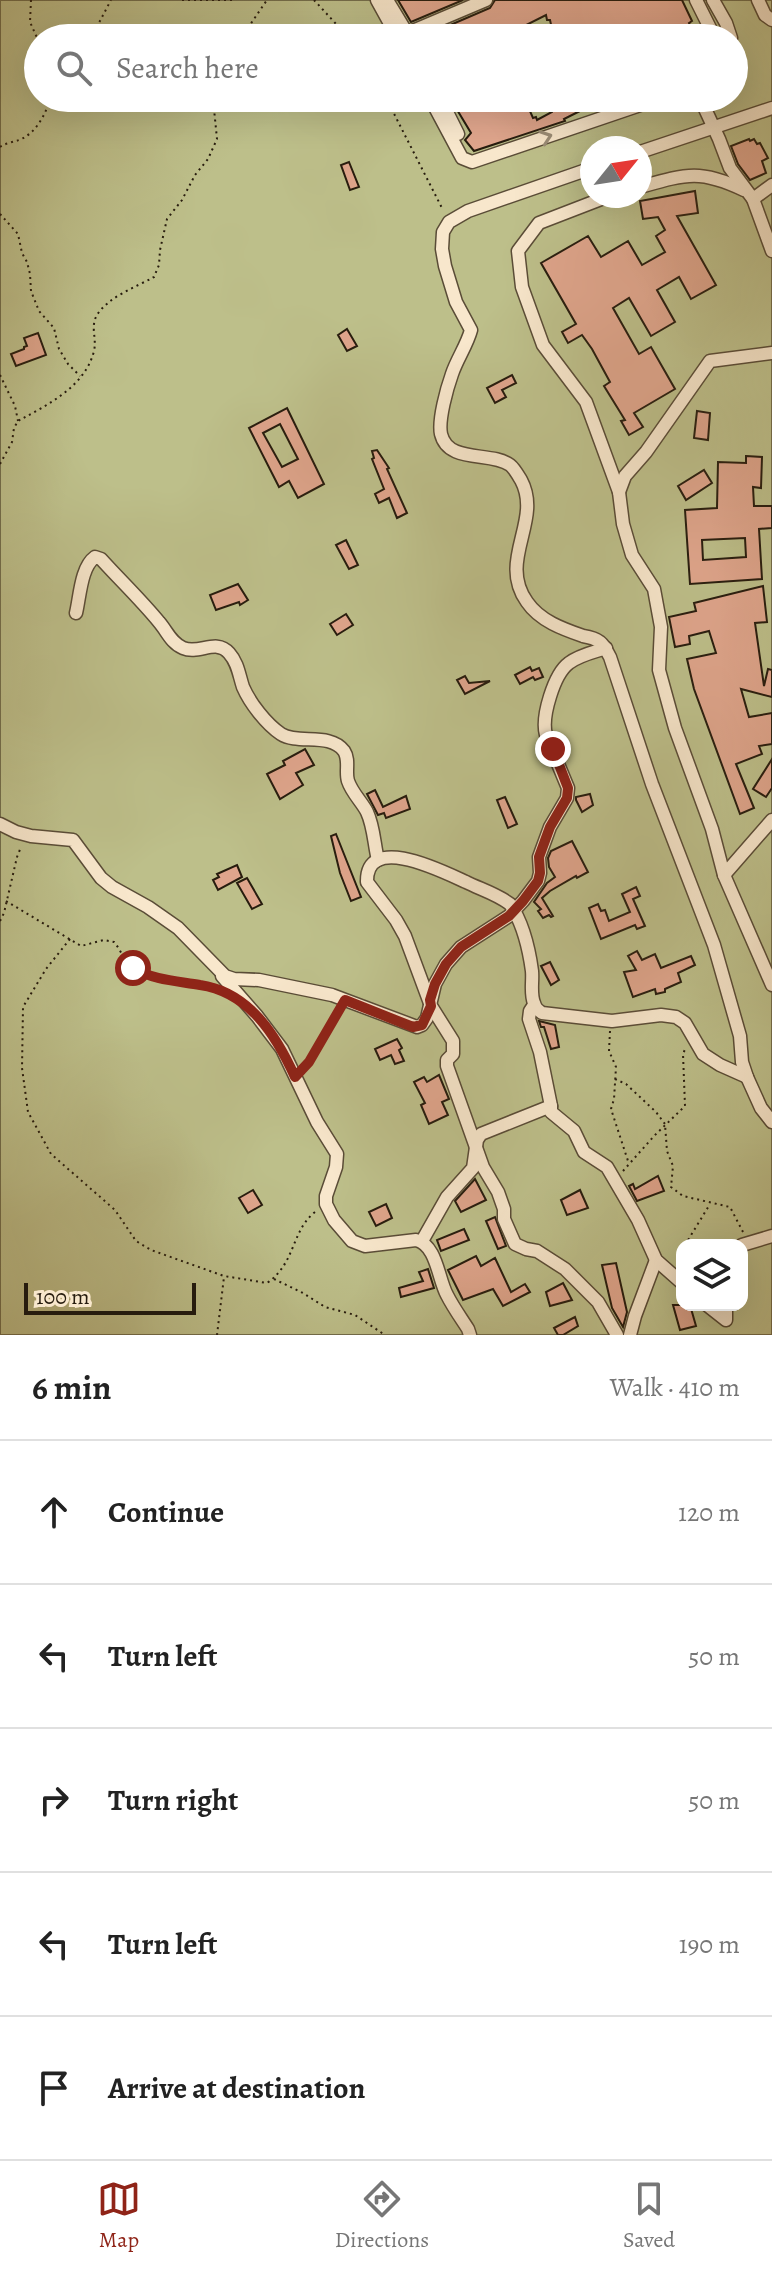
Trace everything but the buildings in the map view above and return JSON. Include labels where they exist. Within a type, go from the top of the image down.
[{"type":"street","points":[[377,0],[396,24]]},
{"type":"street","points":[[387,0],[399,24]]},
{"type":"street","points":[[432,24],[486,0]]},
{"type":"street","points":[[696,0],[708,24]]},
{"type":"street","points":[[713,0],[726,24]]},
{"type":"street","points":[[758,0],[765,15],[772,20]]},
{"type":"street","points":[[652,148],[772,108]]},
{"type":"street","points":[[437,112],[462,158],[472,162],[620,112]]},
{"type":"street","points":[[447,112],[472,162]]},
{"type":"street","points":[[707,112],[730,168],[750,195],[772,251]]},
{"type":"street","points":[[580,172],[468,211],[449,222],[443,232],[445,266],[456,302],[471,330],[452,374],[441,433],[451,448],[471,456],[501,461],[510,465],[519,476],[528,500],[516,575],[527,603],[556,626],[599,641],[606,648],[652,784],[714,945],[740,1036],[742,1062],[747,1077],[761,1108],[772,1122]]},
{"type":"street","points":[[652,183],[673,177],[710,176],[750,195],[772,185]]},
{"type":"street","points":[[580,207],[539,223],[518,251],[522,287],[543,345],[586,402],[619,492],[623,524],[632,555],[654,589],[661,627],[659,670],[667,701],[712,829],[724,875],[772,985]]},
{"type":"street","points":[[619,492],[625,476],[646,452],[710,361],[772,353]]},
{"type":"street","points":[[76,613],[87,568],[95,557],[101,559],[181,647],[190,650],[219,646],[228,652],[236,662],[249,697],[269,724],[289,738],[311,738],[343,750],[347,757],[349,785],[366,809],[378,860]]},
{"type":"street","points":[[212,964],[225,976],[234,979],[259,980],[332,995],[417,1027],[424,1022],[435,984],[446,964],[461,947],[509,916],[538,881],[539,857],[550,827],[567,798],[568,788],[544,726],[546,710],[567,664],[606,648]]},
{"type":"street","points":[[724,875],[772,820]]},
{"type":"street","points":[[0,824],[27,835],[73,840],[101,878],[178,928],[212,964],[282,1049],[317,1122],[333,1144],[337,1154],[336,1167],[327,1189],[328,1212],[352,1241],[365,1246],[422,1241],[430,1251],[443,1288],[470,1335]]},
{"type":"street","points":[[617,1335],[598,1302],[565,1269],[537,1251],[515,1244],[504,1219],[498,1192],[476,1150],[447,1066],[447,1060],[453,1054],[453,1041],[431,1006],[405,936],[367,882],[369,867],[378,860],[392,858],[425,863],[506,900],[514,910],[528,952],[534,1005],[542,1013],[612,1021],[661,1015],[676,1017],[685,1023],[703,1054],[747,1077]]},
{"type":"street","points":[[534,1005],[529,1019],[540,1052],[551,1112],[574,1131],[584,1152],[603,1163],[638,1220],[656,1260],[676,1278]]},
{"type":"street","points":[[422,1241],[447,1197],[473,1168],[477,1140],[486,1130],[551,1106]]},
{"type":"street","points":[[748,1243],[772,1236]]},
{"type":"street","points":[[630,1335],[656,1260]]},
{"type":"street","points":[[715,1311],[726,1320]]},
{"type":"street","points":[[726,1311],[731,1335]]},
{"type":"path","points":[[31,0],[31,24]]},
{"type":"path","points":[[98,24],[111,0]]},
{"type":"path","points":[[182,0],[235,0]]},
{"type":"path","points":[[251,24],[267,0]]},
{"type":"path","points":[[314,0],[336,24]]},
{"type":"path","points":[[0,147],[23,139],[33,131],[45,112]]},
{"type":"path","points":[[0,464],[12,442],[18,421],[65,393],[89,366],[95,349],[93,325],[98,312],[154,277],[167,219],[208,159],[217,139],[214,112]]},
{"type":"path","points":[[393,112],[449,222]]},
{"type":"path","points":[[0,214],[18,234],[30,274],[31,291],[39,311],[54,328],[59,349],[68,364],[80,376]]},
{"type":"path","points":[[0,375],[15,406],[18,421]]},
{"type":"path","points":[[0,921],[17,857],[27,835]]},
{"type":"path","points":[[6,901],[81,946],[110,940],[139,972],[166,981],[204,985],[227,993]]},
{"type":"path","points":[[70,939],[46,969],[23,1007],[22,1068],[28,1112],[51,1154],[115,1210],[136,1241],[151,1250],[224,1276],[267,1283],[273,1279],[280,1274],[292,1252],[305,1220],[326,1204]]},
{"type":"path","points":[[295,1077],[309,1062],[345,1000]]},
{"type":"path","points":[[612,1021],[609,1051],[616,1067],[611,1109],[630,1165]]},
{"type":"path","points":[[614,1181],[685,1106],[683,1054],[692,1033]]},
{"type":"path","points":[[615,1079],[626,1084],[665,1124],[667,1151],[673,1166],[671,1187],[683,1196],[730,1207],[743,1239]]},
{"type":"path","points":[[689,1239],[711,1203]]},
{"type":"path","points":[[217,1335],[224,1276]]},
{"type":"path","points":[[273,1279],[325,1307],[355,1315],[385,1335]]},
{"type":"green space","points":[[0,0],[772,0],[772,1335],[0,1335]]},
{"type":"route","points":[[133,968],[166,981],[204,985],[246,1003],[282,1049],[295,1077],[309,1062],[345,1000],[413,1027],[422,1025],[431,1006],[435,984],[446,964],[461,947],[509,916],[538,881],[539,857],[550,827],[567,798],[564,773],[553,749]]}]
